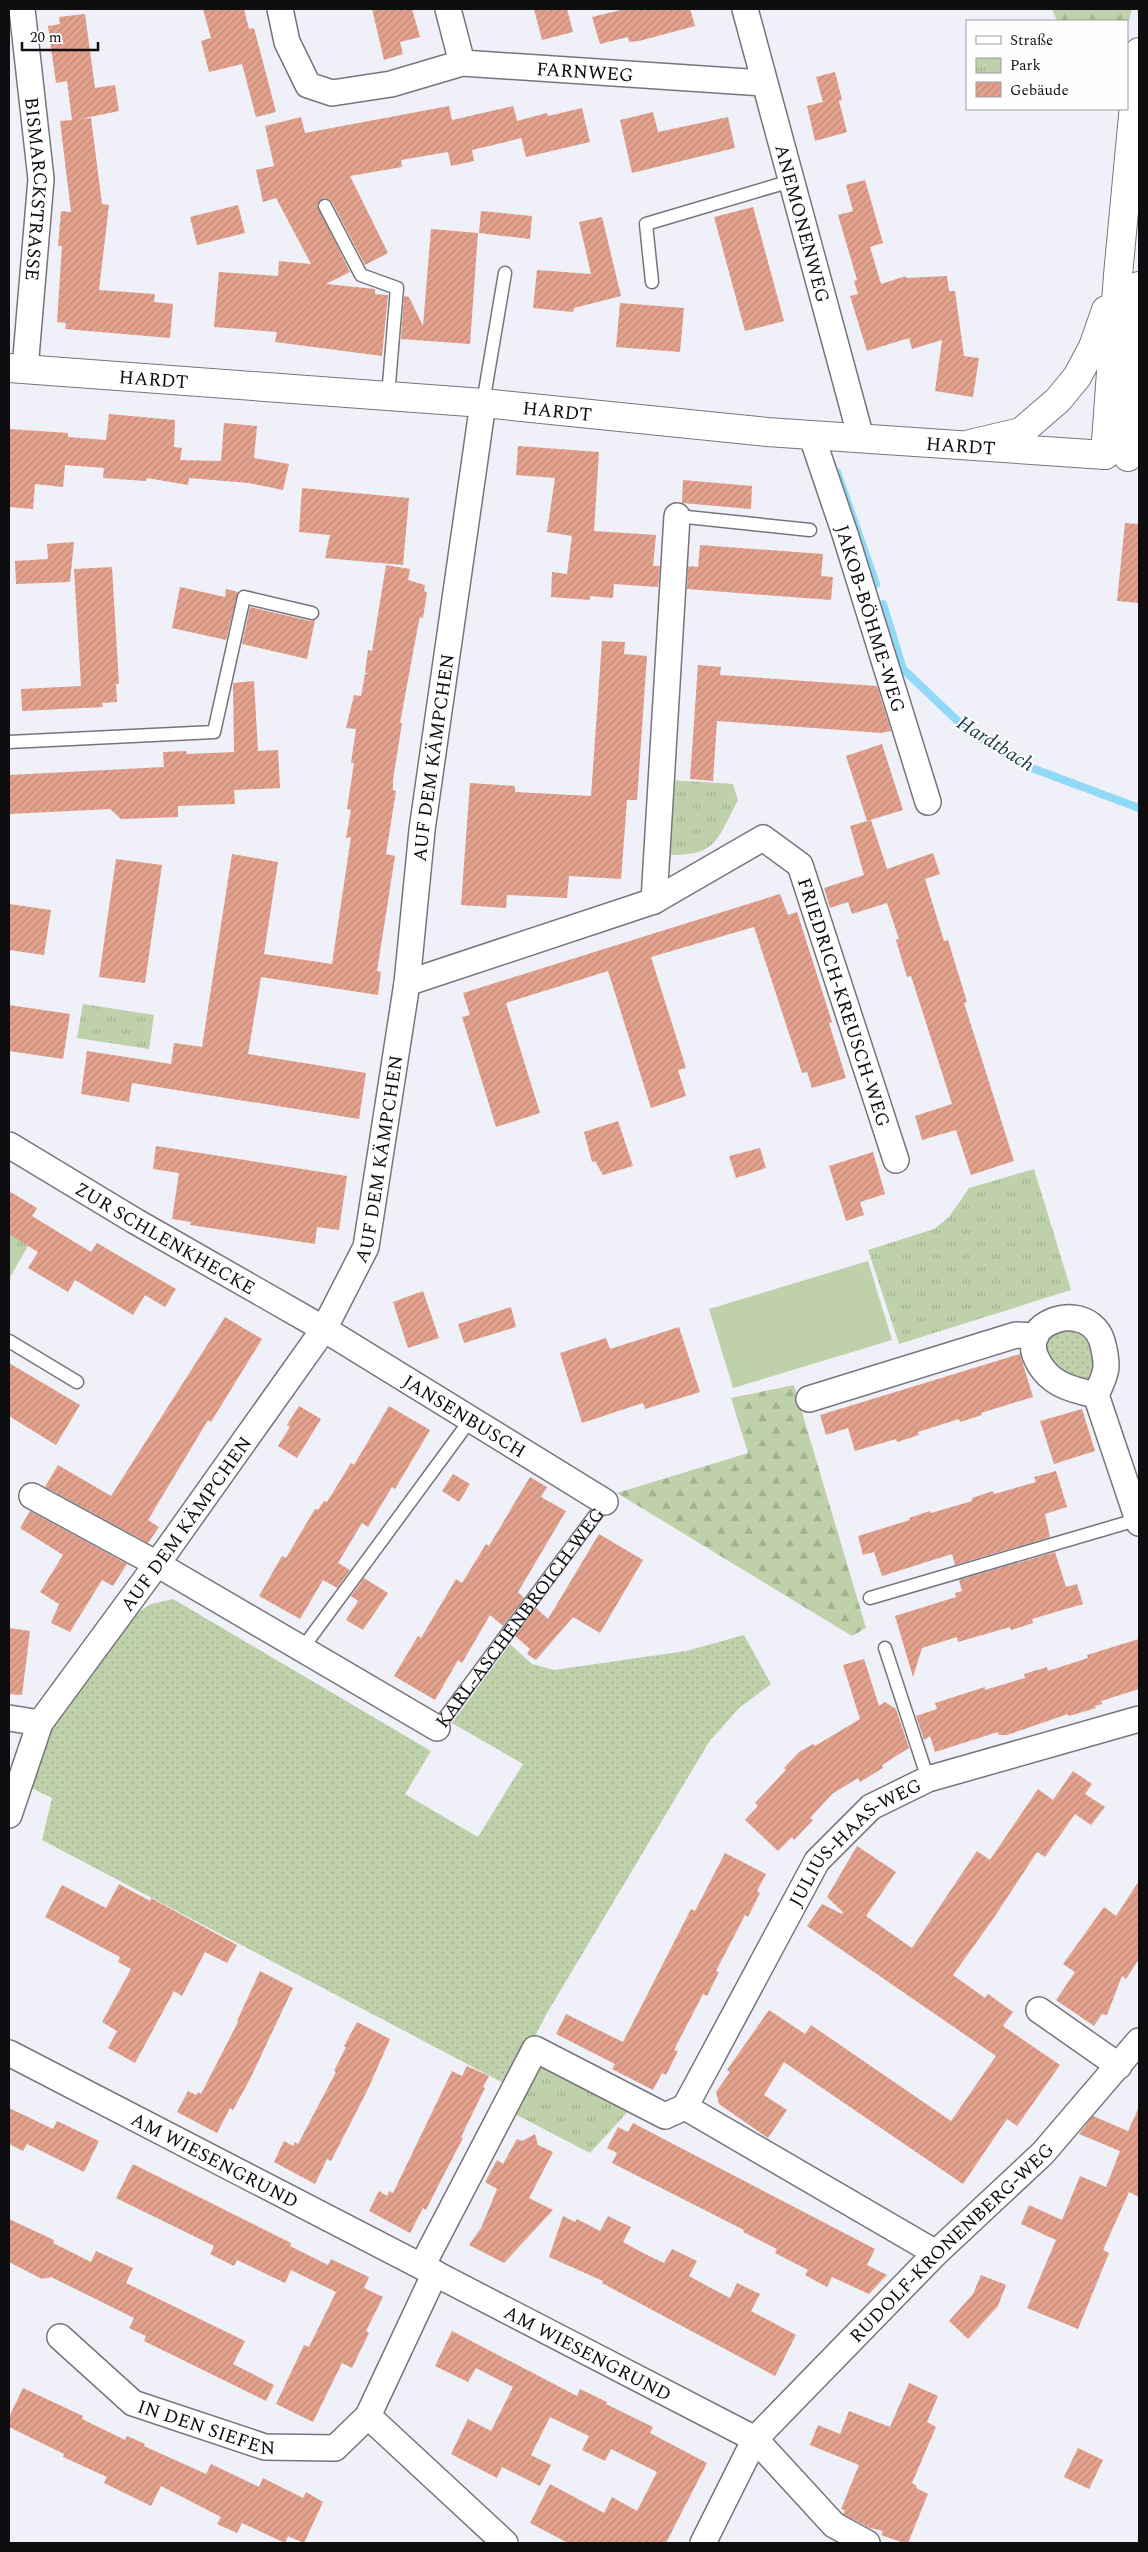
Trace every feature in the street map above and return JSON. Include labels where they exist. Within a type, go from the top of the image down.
[{"type":"main road","points":[[1116,456],[1129,281],[1139,52]]},
{"type":"main road","points":[[1116,456],[1138,330],[1129,281]]},
{"type":"main road","points":[[970,444],[1021,432],[1058,400],[1078,377],[1129,281]]},
{"type":"main road","name":"HARDT","points":[[17,368],[483,403],[682,424],[1116,456]]},
{"type":"street","name":"BISMARCKSTRASSE","points":[[17,368],[41,179],[22,9]]},
{"type":"street","points":[[280,9],[287,42],[308,85],[332,93],[391,84],[462,63],[448,9]]},
{"type":"street","name":"ANEMONENWEG","points":[[745,9],[861,438]]},
{"type":"street","name":"FARNWEG","points":[[462,63],[764,83]]},
{"type":"street","name":"AUF DEM KÄMPCHEN","points":[[9,1815],[40,1723],[157,1564],[324,1329],[366,1247],[407,983],[422,830],[483,403]]},
{"type":"street","name":"JAKOB-BÖHME-WEG","points":[[811,434],[845,534],[928,802]]},
{"type":"street","points":[[654,901],[677,516]]},
{"type":"street","name":"FRIEDRICH-KREUSCH-WEG","points":[[407,983],[654,901],[763,838],[800,865],[896,1160]]},
{"type":"street","name":"ZUR SCHLENKHECKE","points":[[9,1145],[135,1222],[324,1329]]},
{"type":"street","points":[[1096,1395],[1059,1384],[1041,1369],[1033,1349],[1038,1331],[1048,1323],[1068,1317],[1085,1319],[1100,1333],[1108,1361],[1107,1372],[1096,1395],[1138,1521]]},
{"type":"street","name":"JANSENBUSCH","points":[[324,1329],[605,1502]]},
{"type":"street","points":[[809,1399],[1016,1335],[1036,1336]]},
{"type":"street","name":"KARL-ASCHENBROICH-WEG","points":[[32,1496],[157,1564],[437,1728]]},
{"type":"street","points":[[9,1718],[40,1723]]},
{"type":"street","name":"JULIUS-HAAS-WEG","points":[[685,2108],[818,1861],[871,1807],[928,1779],[1139,1719]]},
{"type":"street","points":[[1039,2010],[1119,2066]]},
{"type":"street","name":"RUDOLF-KRONENBERG-WEG","points":[[703,2543],[755,2439],[936,2253],[1043,2152],[1139,2041]]},
{"type":"street","points":[[505,2543],[368,2416],[428,2270],[536,2049],[666,2116],[685,2108],[936,2253]]},
{"type":"street","name":"AM WIESENGRUND","points":[[9,2053],[755,2439]]},
{"type":"street","name":"IN DEN SIEFEN","points":[[60,2337],[133,2403],[265,2447],[335,2448],[368,2416]]},
{"type":"street","points":[[755,2439],[834,2525],[867,2543]]},
{"type":"lane","points":[[652,282],[646,224],[791,181]]},
{"type":"lane","points":[[325,206],[361,275],[397,288],[388,396]]},
{"type":"lane","points":[[483,403],[505,273]]},
{"type":"lane","points":[[677,516],[810,530]]},
{"type":"lane","points":[[9,742],[214,732],[244,597],[312,613]]},
{"type":"lane","points":[[9,1341],[77,1382]]},
{"type":"lane","points":[[302,1649],[471,1419]]},
{"type":"lane","name":"KARL-ASCHENBROICH-WEG","points":[[437,1728],[605,1502]]},
{"type":"lane","points":[[870,1598],[1138,1521]]},
{"type":"lane","points":[[885,1648],[928,1779]]},
{"type":"green space","points":[[1052,9],[1132,9],[1128,24],[1128,20],[1057,20]]},
{"type":"green space","points":[[671,780],[733,784],[738,800],[719,836],[706,849],[683,855],[666,855]]},
{"type":"green space","points":[[83,1004],[154,1015],[149,1049],[77,1038]]},
{"type":"green space","points":[[1034,1169],[1071,1290],[899,1344],[868,1250],[934,1229],[949,1217],[969,1188]]},
{"type":"green space","points":[[9,1217],[26,1227],[28,1246],[9,1279]]},
{"type":"green space","points":[[868,1261],[892,1340],[733,1388],[709,1309]]},
{"type":"green space","points":[[1051,1329],[1083,1329],[1095,1351],[1092,1383],[1071,1379],[1045,1359],[1044,1335]]},
{"type":"green space","points":[[794,1385],[866,1628],[852,1636],[617,1493],[748,1453],[731,1398]]},
{"type":"green space","points":[[173,1599],[431,1751],[405,1794],[478,1837],[523,1764],[452,1723],[510,1644],[532,1664],[554,1670],[686,1651],[744,1635],[771,1684],[739,1708],[709,1742],[547,2013],[509,2086],[42,1840],[52,1798],[31,1788],[49,1733],[137,1613],[151,1604]]},
{"type":"green space","points":[[538,2057],[633,2106],[590,2153],[509,2111]]},
{"type":"building","points":[[203,9],[244,9],[249,29],[254,28],[276,112],[256,117],[242,64],[209,72],[201,41],[211,38]]},
{"type":"building","points":[[372,9],[412,9],[420,37],[400,42],[403,54],[384,60]]},
{"type":"building","points":[[534,9],[567,9],[573,32],[542,40]]},
{"type":"building","points":[[625,9],[690,9],[695,26],[639,41],[629,42],[628,37],[600,44],[592,17]]},
{"type":"building","points":[[85,14],[95,88],[115,85],[119,111],[80,119],[91,118],[102,204],[109,205],[99,290],[155,294],[154,302],[173,304],[170,338],[65,329],[66,323],[57,322],[62,246],[58,246],[61,211],[71,212],[60,121],[72,120],[67,81],[56,83],[48,26],[60,24],[59,17]]},
{"type":"building","points":[[835,72],[842,100],[839,101],[847,132],[815,141],[807,106],[823,102],[816,77]]},
{"type":"building","points":[[449,106],[452,120],[513,106],[522,138],[472,150],[474,161],[451,166],[448,152],[401,160],[402,167],[350,176],[388,253],[365,265],[332,202],[326,198],[322,199],[317,205],[350,272],[326,284],[375,289],[375,294],[388,295],[382,356],[275,342],[277,332],[214,327],[219,272],[278,276],[279,261],[311,264],[276,198],[263,202],[256,170],[274,166],[265,126],[301,117],[305,133]]},
{"type":"building","points":[[582,108],[590,142],[526,157],[517,121],[547,113],[548,116]]},
{"type":"building","points":[[653,112],[658,132],[728,117],[735,148],[632,173],[620,120]]},
{"type":"building","points":[[865,180],[883,243],[870,247],[881,284],[906,276],[906,278],[947,276],[949,291],[955,291],[964,356],[979,358],[973,397],[935,391],[942,340],[912,349],[909,338],[867,351],[850,296],[858,294],[854,281],[857,280],[838,215],[853,211],[846,185]]},
{"type":"building","points":[[238,205],[245,233],[197,245],[190,217]]},
{"type":"building","points":[[753,207],[784,321],[745,331],[714,217]]},
{"type":"building","points":[[481,211],[532,216],[530,239],[479,233]]},
{"type":"building","points":[[602,217],[621,296],[574,308],[573,312],[533,308],[537,270],[591,274],[579,222]]},
{"type":"building","points":[[431,229],[478,233],[470,344],[401,339],[404,296],[409,297],[423,326]]},
{"type":"building","points":[[620,303],[684,308],[680,352],[616,347]]},
{"type":"building","points":[[109,414],[175,420],[174,447],[182,448],[180,460],[221,461],[224,423],[257,426],[254,458],[289,464],[283,490],[249,483],[189,478],[188,485],[147,478],[146,481],[103,478],[104,468],[65,465],[63,487],[35,484],[33,509],[9,507],[9,429],[68,433],[68,437],[106,440]]},
{"type":"building","points":[[518,446],[599,452],[594,531],[656,535],[653,566],[660,566],[658,587],[614,584],[613,598],[590,596],[590,600],[551,597],[552,572],[567,574],[572,536],[547,532],[555,478],[516,475]]},
{"type":"building","points":[[683,480],[752,486],[751,509],[682,503]]},
{"type":"building","points":[[302,488],[409,498],[403,565],[325,558],[330,535],[299,532]]},
{"type":"building","points":[[1125,523],[1139,524],[1139,603],[1117,601]]},
{"type":"building","points":[[74,542],[70,582],[16,584],[15,561],[48,559],[47,544]]},
{"type":"building","points":[[700,545],[823,554],[821,576],[833,577],[831,600],[687,589],[688,566],[698,567]]},
{"type":"building","points":[[386,565],[410,569],[408,580],[425,585],[424,591],[427,592],[423,618],[420,617],[418,626],[400,723],[402,723],[393,780],[393,790],[396,791],[386,854],[395,856],[377,971],[381,972],[378,995],[261,977],[248,1054],[366,1073],[359,1119],[132,1083],[129,1102],[81,1094],[87,1051],[171,1064],[174,1043],[202,1047],[232,854],[278,862],[264,954],[332,964],[351,837],[346,838],[351,810],[347,809],[354,763],[351,763],[356,729],[346,728],[354,695],[361,696],[365,674],[371,674],[365,673],[368,650],[372,651]]},
{"type":"building","points":[[112,567],[119,684],[116,684],[117,702],[102,703],[103,707],[22,711],[21,689],[81,686],[74,569]]},
{"type":"building","points":[[180,587],[225,597],[226,589],[238,592],[226,640],[172,628]]},
{"type":"building","points":[[250,607],[310,621],[315,620],[307,659],[242,644]]},
{"type":"building","points":[[602,641],[625,642],[624,654],[647,656],[637,800],[627,800],[621,879],[569,876],[567,898],[507,895],[506,908],[461,905],[470,783],[515,786],[515,792],[591,796]]},
{"type":"building","points":[[698,665],[721,667],[720,675],[877,686],[891,731],[882,733],[717,721],[713,781],[690,779]]},
{"type":"building","points":[[254,681],[258,751],[278,750],[280,788],[234,790],[235,804],[178,806],[178,817],[121,819],[110,809],[9,814],[9,775],[164,767],[163,752],[186,751],[187,754],[234,752],[233,683]]},
{"type":"building","points":[[882,744],[903,810],[867,821],[846,756]]},
{"type":"building","points":[[871,820],[887,869],[933,853],[940,874],[925,879],[944,941],[948,940],[967,1002],[964,1003],[1014,1161],[971,1175],[956,1130],[922,1140],[915,1116],[952,1104],[911,976],[907,977],[896,940],[899,939],[887,903],[852,914],[848,902],[830,908],[824,888],[864,875],[850,826]]},
{"type":"building","points":[[116,859],[162,865],[145,983],[99,977]]},
{"type":"building","points":[[780,894],[788,915],[797,912],[832,1022],[829,1023],[846,1078],[812,1088],[807,1072],[802,1073],[754,927],[651,957],[686,1068],[678,1070],[686,1096],[651,1108],[608,971],[506,1003],[540,1113],[496,1127],[462,1017],[470,1015],[463,993]]},
{"type":"building","points":[[9,904],[51,910],[44,955],[9,950]]},
{"type":"building","points":[[9,1005],[70,1014],[63,1059],[9,1051]]},
{"type":"building","points":[[618,1121],[633,1166],[603,1175],[595,1161],[592,1162],[584,1132]]},
{"type":"building","points":[[156,1146],[347,1176],[339,1230],[317,1227],[315,1244],[190,1225],[191,1222],[172,1219],[179,1173],[153,1169]]},
{"type":"building","points":[[760,1148],[766,1168],[736,1178],[729,1156]]},
{"type":"building","points":[[873,1152],[885,1194],[860,1202],[864,1215],[846,1221],[829,1166]]},
{"type":"building","points":[[9,1191],[37,1208],[32,1216],[91,1252],[97,1243],[176,1289],[165,1307],[145,1295],[133,1315],[75,1280],[68,1292],[28,1268],[38,1252],[9,1234]]},
{"type":"building","points":[[423,1291],[439,1338],[408,1348],[393,1302]]},
{"type":"building","points":[[511,1307],[516,1327],[464,1343],[458,1324]]},
{"type":"building","points":[[225,1317],[262,1339],[211,1422],[208,1420],[148,1520],[159,1527],[148,1543],[45,1487],[58,1465],[111,1496]]},
{"type":"building","points":[[679,1327],[700,1392],[645,1409],[643,1403],[582,1423],[560,1353],[606,1338],[610,1349]]},
{"type":"building","points":[[1020,1354],[1033,1397],[981,1413],[982,1415],[960,1422],[959,1419],[918,1432],[919,1435],[897,1442],[896,1439],[855,1451],[848,1428],[826,1435],[820,1415]]},
{"type":"building","points":[[9,1363],[80,1405],[56,1445],[9,1416]]},
{"type":"building","points":[[299,1406],[321,1419],[297,1458],[278,1446],[290,1427],[287,1425]]},
{"type":"building","points":[[389,1406],[430,1430],[395,1489],[392,1487],[368,1527],[362,1523],[338,1563],[350,1570],[337,1588],[323,1580],[300,1619],[259,1596],[282,1556],[286,1558],[315,1509],[318,1510],[324,1501],[327,1502],[351,1463],[354,1465]]},
{"type":"building","points":[[1082,1409],[1095,1451],[1054,1464],[1040,1421]]},
{"type":"building","points":[[1056,1471],[1067,1507],[1045,1514],[1050,1537],[955,1565],[952,1554],[882,1576],[874,1552],[863,1555],[858,1536],[910,1520],[909,1518],[930,1511],[931,1513],[972,1501],[972,1498],[993,1491],[994,1494],[1036,1482],[1034,1477]]},
{"type":"building","points":[[453,1474],[470,1484],[459,1502],[442,1491]]},
{"type":"building","points":[[530,1477],[547,1487],[541,1497],[566,1511],[518,1592],[524,1598],[503,1626],[490,1615],[462,1663],[458,1660],[435,1700],[394,1676],[418,1636],[421,1638],[456,1579],[462,1583],[486,1544],[489,1546]]},
{"type":"building","points":[[30,1511],[127,1564],[113,1586],[102,1580],[70,1632],[51,1623],[59,1604],[40,1592],[63,1555],[20,1528]]},
{"type":"building","points":[[599,1534],[643,1560],[600,1633],[573,1617],[536,1660],[527,1654],[530,1649],[515,1636],[536,1608],[548,1619]]},
{"type":"building","points":[[1055,1552],[1066,1587],[1077,1584],[1083,1604],[1032,1619],[1033,1623],[1011,1630],[1010,1627],[958,1642],[957,1637],[922,1648],[913,1677],[895,1616],[956,1597],[955,1593],[962,1591],[959,1580]]},
{"type":"building","points":[[364,1578],[388,1593],[363,1630],[346,1620],[358,1601],[351,1596]]},
{"type":"building","points":[[9,1628],[30,1631],[22,1695],[9,1694]]},
{"type":"building","points":[[1139,1639],[1139,1689],[1101,1701],[1102,1704],[1095,1706],[1096,1708],[1069,1716],[1068,1714],[1007,1735],[999,1735],[998,1732],[935,1752],[930,1736],[924,1740],[916,1716],[937,1709],[935,1703],[985,1687],[985,1690],[1025,1678],[1024,1674],[1047,1667],[1048,1671],[1088,1658],[1087,1655]]},
{"type":"building","points":[[864,1659],[879,1706],[885,1702],[896,1709],[909,1748],[882,1765],[883,1768],[860,1782],[858,1778],[832,1794],[810,1818],[813,1820],[794,1840],[792,1837],[778,1851],[745,1820],[758,1806],[755,1803],[786,1770],[784,1768],[799,1752],[813,1744],[815,1746],[860,1719],[843,1665]]},
{"type":"building","points":[[1073,1771],[1092,1784],[1085,1794],[1105,1807],[1091,1825],[1075,1814],[1045,1857],[1037,1852],[953,1975],[985,1998],[988,1994],[1013,2012],[1003,2026],[1060,2065],[1017,2126],[1007,2119],[963,2184],[784,2062],[764,2095],[787,2110],[768,2138],[719,2104],[716,2092],[730,2072],[727,2070],[769,2010],[805,2034],[811,2025],[951,2121],[996,2056],[807,1926],[822,1904],[842,1914],[843,1912],[827,1897],[857,1846],[896,1872],[866,1916],[912,1948],[977,1851],[990,1860],[1038,1789],[1053,1800]]},
{"type":"building","points":[[725,1853],[766,1874],[757,1891],[760,1893],[748,1917],[745,1915],[716,1971],[719,1972],[707,1996],[703,1994],[674,2050],[678,2051],[666,2075],[662,2073],[653,2090],[612,2069],[615,2064],[556,2034],[566,2014],[623,2042],[691,1909],[695,1911]]},
{"type":"building","points":[[1139,1881],[1139,1959],[1126,1979],[1122,1976],[1107,2015],[1102,2014],[1094,2026],[1056,2000],[1075,1972],[1063,1964],[1104,1907],[1116,1916]]},
{"type":"building","points":[[119,1884],[150,1901],[151,1898],[237,1945],[227,1963],[205,1952],[182,1996],[174,1991],[135,2063],[108,2048],[117,2031],[102,2022],[131,1969],[118,1962],[120,1957],[45,1917],[62,1885],[106,1908]]},
{"type":"building","points":[[260,1971],[293,1988],[250,2079],[233,2110],[230,2108],[217,2133],[177,2112],[188,2091],[196,2095],[198,2092],[201,2094],[238,2022]]},
{"type":"building","points":[[357,2022],[390,2039],[368,2089],[331,2161],[327,2159],[315,2184],[274,2162],[284,2141],[293,2146],[295,2142],[298,2144],[336,2072],[334,2071],[346,2047],[344,2046]]},
{"type":"building","points":[[467,2066],[489,2076],[483,2087],[485,2088],[461,2137],[463,2138],[426,2210],[423,2208],[410,2233],[369,2211],[379,2191],[387,2196],[389,2191],[393,2193],[452,2071],[462,2076]]},
{"type":"building","points":[[1139,2107],[1139,2197],[1129,2192],[1103,2250],[1109,2253],[1078,2329],[1027,2308],[1056,2240],[1021,2224],[1029,2205],[1062,2220],[1080,2176],[1106,2187],[1120,2151],[1079,2134],[1093,2116],[1128,2131]]},
{"type":"building","points":[[9,2108],[53,2129],[57,2121],[99,2141],[84,2172],[27,2144],[23,2151],[9,2144]]},
{"type":"building","points":[[633,2123],[875,2249],[867,2265],[887,2275],[869,2294],[832,2277],[827,2287],[805,2275],[808,2270],[775,2253],[777,2249],[743,2232],[744,2230],[612,2163],[617,2153],[607,2148],[618,2127],[628,2132]]},
{"type":"building","points":[[535,2134],[538,2145],[553,2152],[529,2198],[553,2210],[504,2263],[469,2245],[481,2228],[497,2189],[485,2182],[497,2160],[503,2164],[517,2139],[522,2141]]},
{"type":"building","points":[[133,2164],[291,2243],[290,2246],[328,2265],[331,2259],[369,2277],[364,2288],[383,2297],[366,2331],[369,2333],[352,2368],[342,2363],[313,2422],[276,2404],[304,2345],[309,2347],[336,2292],[291,2270],[285,2283],[237,2260],[234,2266],[210,2254],[214,2246],[116,2198]]},
{"type":"building","points":[[563,2216],[575,2222],[577,2219],[600,2231],[608,2216],[631,2227],[623,2242],[664,2263],[672,2249],[697,2261],[689,2276],[730,2298],[737,2283],[760,2294],[751,2311],[796,2335],[775,2376],[602,2283],[603,2281],[549,2257]]},
{"type":"building","points":[[9,2219],[54,2240],[53,2243],[91,2262],[96,2251],[133,2268],[126,2283],[245,2341],[233,2364],[274,2385],[266,2401],[144,2341],[146,2336],[129,2328],[134,2318],[51,2277],[42,2279],[9,2262]]},
{"type":"building","points":[[981,2275],[1006,2285],[998,2306],[968,2339],[949,2321],[973,2294]]},
{"type":"building","points":[[452,2331],[577,2396],[580,2389],[607,2402],[606,2404],[653,2427],[650,2433],[707,2463],[666,2543],[568,2543],[530,2523],[550,2484],[604,2513],[612,2497],[637,2511],[657,2472],[611,2449],[605,2461],[582,2450],[589,2436],[550,2417],[531,2455],[551,2465],[540,2486],[502,2467],[497,2478],[451,2454],[468,2419],[491,2431],[513,2387],[476,2368],[468,2382],[435,2366]]},
{"type":"building","points":[[909,2383],[938,2396],[927,2422],[936,2427],[912,2483],[917,2486],[916,2488],[928,2494],[908,2543],[904,2543],[881,2535],[883,2531],[870,2528],[843,2514],[845,2510],[841,2509],[859,2465],[810,2445],[818,2425],[840,2434],[849,2411],[890,2427]]},
{"type":"building","points":[[23,2388],[83,2416],[82,2419],[125,2440],[127,2436],[145,2444],[144,2446],[206,2474],[211,2464],[259,2487],[263,2478],[303,2498],[306,2492],[323,2502],[304,2543],[288,2536],[285,2543],[242,2523],[237,2533],[217,2524],[221,2517],[161,2486],[151,2506],[104,2483],[107,2477],[63,2457],[64,2454],[9,2427],[9,2417]]},
{"type":"building","points":[[1078,2448],[1103,2460],[1089,2489],[1064,2477]]},
{"type":"waterway","name":"Hardtbach","points":[[837,472],[876,584]]},
{"type":"waterway","name":"Hardtbach","points":[[883,604],[903,669],[965,728],[1021,764],[1139,808]]}]
